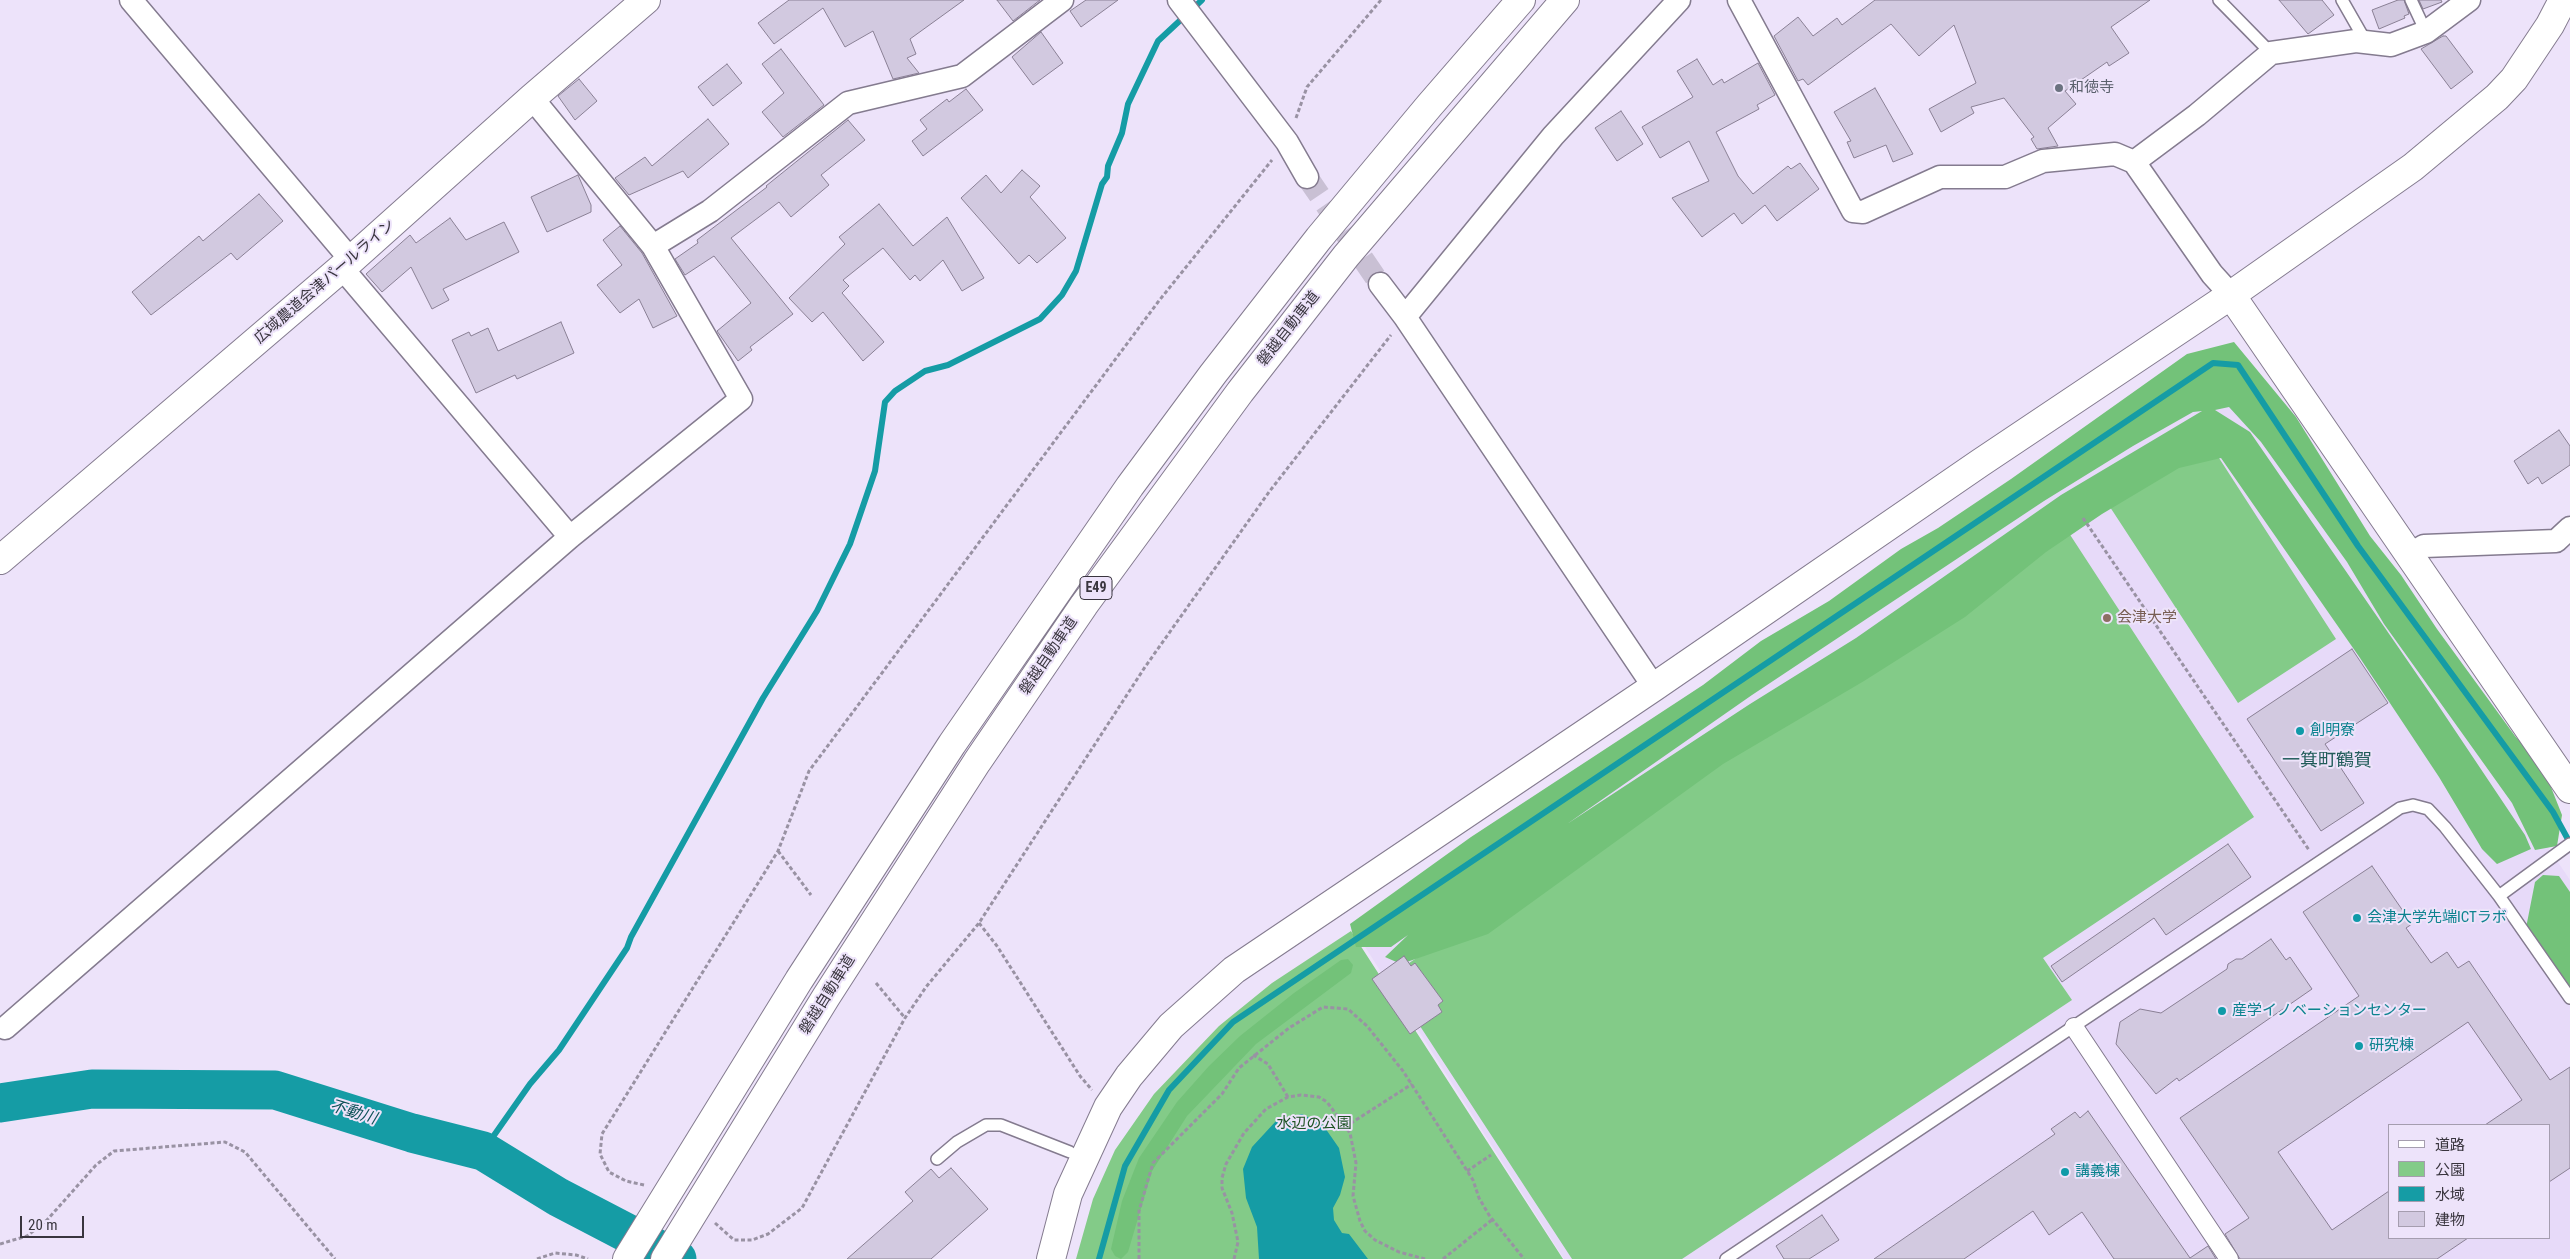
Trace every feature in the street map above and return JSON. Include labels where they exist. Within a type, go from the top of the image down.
[{"type":"main road","name":"広域農道会津パールライン","points":[[0,560],[346,264],[532,98],[646,0]]},
{"type":"main road","name":"磐越自動車道","points":[[627,1259],[651,1196],[799,980],[952,744],[1124,494],[1213,374],[1319,238],[1429,106],[1521,0]]},
{"type":"main road","name":"磐越自動車道","points":[[665,1259],[702,1222],[842,972],[977,762],[1094,590],[1240,392],[1346,256],[1566,0]]},
{"type":"main road","points":[[1051,1259],[1068,1194],[1108,1107],[1129,1076],[1171,1026],[1234,970],[1654,687],[1980,463],[2231,295],[2413,167],[2497,97],[2528,60],[2563,0]]},
{"type":"main road","points":[[2231,295],[2570,789]]},
{"type":"street","points":[[131,0],[570,537]]},
{"type":"street","points":[[653,246],[710,211],[848,103],[962,76],[1062,0]]},
{"type":"street","points":[[1179,0],[1288,142],[1306,177]]},
{"type":"street","points":[[1405,317],[1553,136],[1679,0]]},
{"type":"street","points":[[1739,0],[1853,211],[1863,212],[1940,177],[2005,177],[2043,161],[2115,154],[2134,162],[2212,274],[2231,295]]},
{"type":"street","points":[[2134,162],[2197,116],[2271,53],[2356,41],[2391,44],[2426,32],[2469,0]]},
{"type":"street","points":[[5,1028],[570,537],[741,399],[653,246],[532,98]]},
{"type":"street","points":[[1380,284],[1405,317],[1654,687]]},
{"type":"street","points":[[2409,555],[2424,546],[2556,541],[2570,528]]},
{"type":"street","points":[[2074,1027],[2229,1259]]},
{"type":"lane","points":[[2219,0],[2271,53]]},
{"type":"lane","points":[[2342,0],[2366,42]]},
{"type":"lane","points":[[2411,0],[2426,32]]},
{"type":"lane","points":[[1726,1259],[2400,808],[2413,805],[2428,809],[2445,827],[2499,896],[2570,998]]},
{"type":"lane","points":[[2499,896],[2570,844]]},
{"type":"lane","points":[[937,1159],[957,1142],[986,1125],[1001,1125],[1070,1152]]},
{"type":"path","points":[[651,1196],[609,1172],[600,1154],[602,1134],[778,851],[809,771],[1152,310],[1247,188],[1288,142],[1307,87],[1381,0]]},
{"type":"path","points":[[702,1222],[734,1240],[752,1240],[768,1234],[802,1208],[905,1018],[926,987],[979,923],[1145,667],[1269,492],[1405,317]]},
{"type":"path","points":[[2083,518],[2318,862]]},
{"type":"path","points":[[778,851],[812,894]]},
{"type":"path","points":[[979,923],[997,946],[1080,1076],[1108,1107]]},
{"type":"path","points":[[876,982],[905,1018]]},
{"type":"path","points":[[1139,1259],[1139,1211],[1153,1163],[1222,1094],[1239,1068],[1253,1055],[1289,1028],[1323,1007],[1348,1009],[1367,1026],[1412,1084],[1467,1171],[1479,1198],[1492,1219],[1524,1259]]},
{"type":"path","points":[[1253,1055],[1268,1064],[1288,1097]]},
{"type":"path","points":[[1346,1126],[1412,1084]]},
{"type":"path","points":[[1234,1259],[1238,1242],[1236,1227],[1222,1188],[1222,1178],[1226,1164],[1234,1148],[1253,1121],[1266,1109],[1288,1097],[1301,1095],[1320,1097],[1327,1102],[1346,1126],[1354,1143],[1356,1163],[1353,1196],[1365,1231],[1375,1240],[1399,1252],[1425,1259]]},
{"type":"path","points":[[0,1244],[27,1236],[47,1220],[96,1165],[114,1151],[225,1142],[245,1152],[335,1259]]},
{"type":"path","points":[[1467,1171],[1491,1154]]},
{"type":"path","points":[[1443,1259],[1492,1219]]},
{"type":"path","points":[[537,1259],[555,1253],[576,1255],[588,1259]]},
{"type":"shaded area","name":"会津大学","points":[[2217,356],[2570,880],[2570,1259],[1564,1259],[1353,928]]},
{"type":"green space","points":[[2234,342],[2296,417],[2370,536],[2401,575],[2437,629],[2515,736],[2543,767],[2562,815],[2557,846],[2535,850],[2512,803],[2384,624],[2347,562],[2261,442],[2229,407],[2215,410],[2250,432],[2436,702],[2525,835],[2531,849],[2497,864],[2482,849],[2439,777],[2360,658],[2221,458],[2179,468],[2102,514],[2046,552],[1965,617],[1864,681],[1723,764],[1488,934],[1401,964],[1385,957],[1408,935],[1391,947],[1356,947],[1350,924],[1471,837],[1703,685],[1761,641],[1829,601],[1901,549],[1938,528],[2011,479],[2187,354]],"holes":[[[2202,411],[2061,495],[1856,638],[1750,704],[1567,824],[1752,695],[2044,501],[2133,446],[2193,412]]]},
{"type":"green space","points":[[2208,441],[2336,639],[2238,703],[2110,507]]},
{"type":"green space","points":[[2065,527],[2254,817],[2043,958],[2072,1000],[1682,1259],[1572,1259],[1388,977]]},
{"type":"green space","points":[[2543,875],[2559,876],[2570,892],[2570,999],[2525,933],[2535,882]]},
{"type":"green space","name":"水辺の公園","points":[[1351,931],[1563,1259],[1076,1259],[1093,1199],[1115,1150],[1154,1094],[1219,1026],[1272,983]]},
{"type":"green space","points":[[1348,959],[1353,965],[1351,973],[1256,1044],[1187,1116],[1152,1171],[1128,1252],[1121,1259],[1115,1256],[1111,1249],[1122,1201],[1139,1158],[1177,1102],[1209,1066],[1240,1036],[1294,993],[1341,960]]},
{"type":"water","points":[[1302,1114],[1323,1125],[1339,1148],[1345,1177],[1340,1195],[1333,1208],[1334,1220],[1342,1233],[1349,1234],[1368,1259],[1259,1259],[1257,1227],[1246,1198],[1243,1169],[1252,1147],[1276,1121]]},
{"type":"building","points":[[789,0],[964,0],[910,39],[916,54],[907,58],[919,73],[893,79],[873,31],[845,47],[823,8],[774,44],[758,23]]},
{"type":"building","points":[[997,0],[1040,0],[1013,21]]},
{"type":"building","points":[[1086,0],[1118,0],[1081,27],[1070,11]]},
{"type":"building","points":[[1875,0],[2150,0],[2111,27],[2129,53],[2109,66],[2107,62],[2065,91],[2076,104],[2048,128],[2058,146],[2037,149],[2031,139],[2034,137],[2004,98],[1971,107],[1974,113],[1941,132],[1929,109],[1976,83],[1954,25],[1919,56],[1891,24],[1808,85],[1803,79],[1798,81],[1774,36],[1798,17],[1813,36],[1837,18],[1842,25]]},
{"type":"building","points":[[2279,0],[2322,0],[2334,15],[2308,34]]},
{"type":"building","points":[[2398,0],[2404,0],[2409,14],[2404,16],[2405,18],[2379,29],[2372,10]]},
{"type":"building","points":[[2419,0],[2441,0],[2442,2],[2423,9]]},
{"type":"building","points":[[1041,32],[1063,63],[1033,85],[1012,57]]},
{"type":"building","points":[[2446,36],[2473,72],[2451,89],[2421,49]]},
{"type":"building","points":[[781,49],[824,105],[783,137],[762,112],[784,93],[762,64]]},
{"type":"building","points":[[1697,59],[1713,85],[1722,79],[1724,83],[1758,63],[1775,95],[1757,105],[1759,109],[1716,132],[1738,176],[1753,194],[1788,166],[1791,169],[1800,163],[1819,189],[1777,221],[1765,205],[1742,224],[1734,213],[1702,237],[1672,198],[1709,181],[1689,141],[1660,158],[1642,127],[1693,97],[1677,71]]},
{"type":"building","points":[[727,64],[742,83],[713,106],[698,87]]},
{"type":"building","points":[[579,79],[597,101],[575,120],[558,96]]},
{"type":"building","points":[[1875,88],[1913,154],[1893,162],[1886,145],[1854,158],[1847,142],[1851,141],[1834,112]]},
{"type":"building","points":[[966,89],[983,110],[923,156],[912,141],[927,129],[920,120],[947,99],[949,102]]},
{"type":"building","points":[[1621,111],[1643,144],[1617,161],[1595,128]]},
{"type":"building","points":[[708,119],[729,144],[688,178],[683,171],[629,195],[615,178],[645,157],[652,166]]},
{"type":"building","points":[[848,120],[865,140],[821,175],[829,185],[791,217],[779,202],[731,238],[793,314],[750,347],[752,350],[738,361],[717,331],[751,303],[714,256],[685,275],[675,259],[698,243],[697,240],[767,187]]},
{"type":"building","points":[[1022,170],[1040,186],[1030,197],[1066,238],[1037,263],[1029,255],[1019,264],[961,198],[986,175],[1001,193]]},
{"type":"building","points":[[578,175],[591,205],[591,212],[547,232],[531,197]]},
{"type":"building","points":[[259,194],[283,221],[237,260],[231,253],[151,315],[132,292],[199,236],[203,241]]},
{"type":"building","points":[[879,204],[913,246],[947,217],[984,278],[962,291],[943,260],[920,281],[915,275],[910,280],[883,248],[843,280],[849,286],[842,293],[884,342],[863,361],[823,312],[812,322],[789,298],[845,244],[839,237]]},
{"type":"building","points":[[450,218],[466,240],[504,222],[519,252],[443,289],[449,300],[432,309],[411,267],[382,292],[366,274],[410,235],[416,243]]},
{"type":"building","points":[[620,226],[642,253],[677,316],[653,328],[639,299],[620,313],[597,285],[622,265],[603,240]]},
{"type":"building","points":[[561,322],[574,353],[517,379],[515,375],[476,393],[452,340],[469,332],[471,336],[488,328],[498,351]]},
{"type":"building","points":[[2559,430],[2570,446],[2570,465],[2542,484],[2538,477],[2528,484],[2514,461]]},
{"type":"building","name":"創明寮","points":[[2352,649],[2388,703],[2325,744],[2364,803],[2321,831],[2247,719]]},
{"type":"building","points":[[2228,844],[2251,877],[2166,935],[2154,918],[2062,982],[2051,966]]},
{"type":"building","name":"研究棟","points":[[2372,866],[2412,924],[2406,928],[2431,963],[2447,952],[2458,968],[2469,961],[2550,1080],[2570,1067],[2570,1168],[2550,1181],[2550,1124],[2486,1124],[2522,1100],[2468,1022],[2278,1152],[2332,1230],[2388,1192],[2388,1239],[2467,1239],[2437,1259],[2240,1259],[2225,1234],[2249,1218],[2180,1118],[2359,996],[2303,912]]},
{"type":"building","name":"産学イノベーションセンター","points":[[2271,939],[2286,960],[2290,957],[2312,989],[2179,1081],[2177,1078],[2156,1094],[2116,1044],[2120,1022],[2140,1009],[2161,1013],[2227,969],[2228,964],[2236,959],[2242,959]]},
{"type":"building","points":[[1404,956],[1411,966],[1415,963],[1443,1001],[1438,1005],[1442,1012],[1410,1034],[1372,979]]},
{"type":"building","name":"講義棟","points":[[2088,1111],[2190,1258],[2208,1246],[2216,1259],[2114,1259],[2082,1212],[2049,1235],[2033,1211],[1964,1259],[1874,1259],[2055,1134],[2051,1129],[2075,1112],[2080,1118]]},
{"type":"building","points":[[951,1168],[988,1209],[931,1259],[847,1259],[913,1201],[905,1192],[931,1169],[939,1178]]},
{"type":"building","points":[[1822,1215],[1839,1240],[1809,1259],[1784,1259],[1776,1246]]},
{"type":"waterway","points":[[483,1151],[530,1084],[559,1050],[627,948],[631,937],[763,698],[817,611],[850,544],[875,471],[885,402],[895,391],[925,371],[948,365],[1040,319],[1062,295],[1076,271],[1102,184],[1107,177],[1108,166],[1122,133],[1128,104],[1158,41],[1202,0]]},
{"type":"waterway","points":[[1099,1259],[1125,1166],[1169,1090],[1233,1022],[2213,363],[2238,365],[2358,546],[2553,812],[2570,843]]},
{"type":"waterway","name":"不動川","points":[[0,1103],[92,1089],[275,1090],[412,1133],[483,1151],[558,1197],[677,1259]]},
{"type":"tunnel","points":[[1307,177],[1380,284]]},
{"type":"place","name":"和徳寺","points":[[2059,88]]},
{"type":"place","name":"会津大学","points":[[2107,618]]},
{"type":"place","name":"創明寮","points":[[2300,731]]},
{"type":"place","name":"会津大学先端ICTラボ","points":[[2357,918]]},
{"type":"place","name":"産学イノベーションセンター","points":[[2222,1011]]},
{"type":"place","name":"研究棟","points":[[2359,1046]]},
{"type":"place","name":"講義棟","points":[[2065,1172]]},
{"type":"district","name":"一箕町鶴賀","points":[[2327,761]]}]
